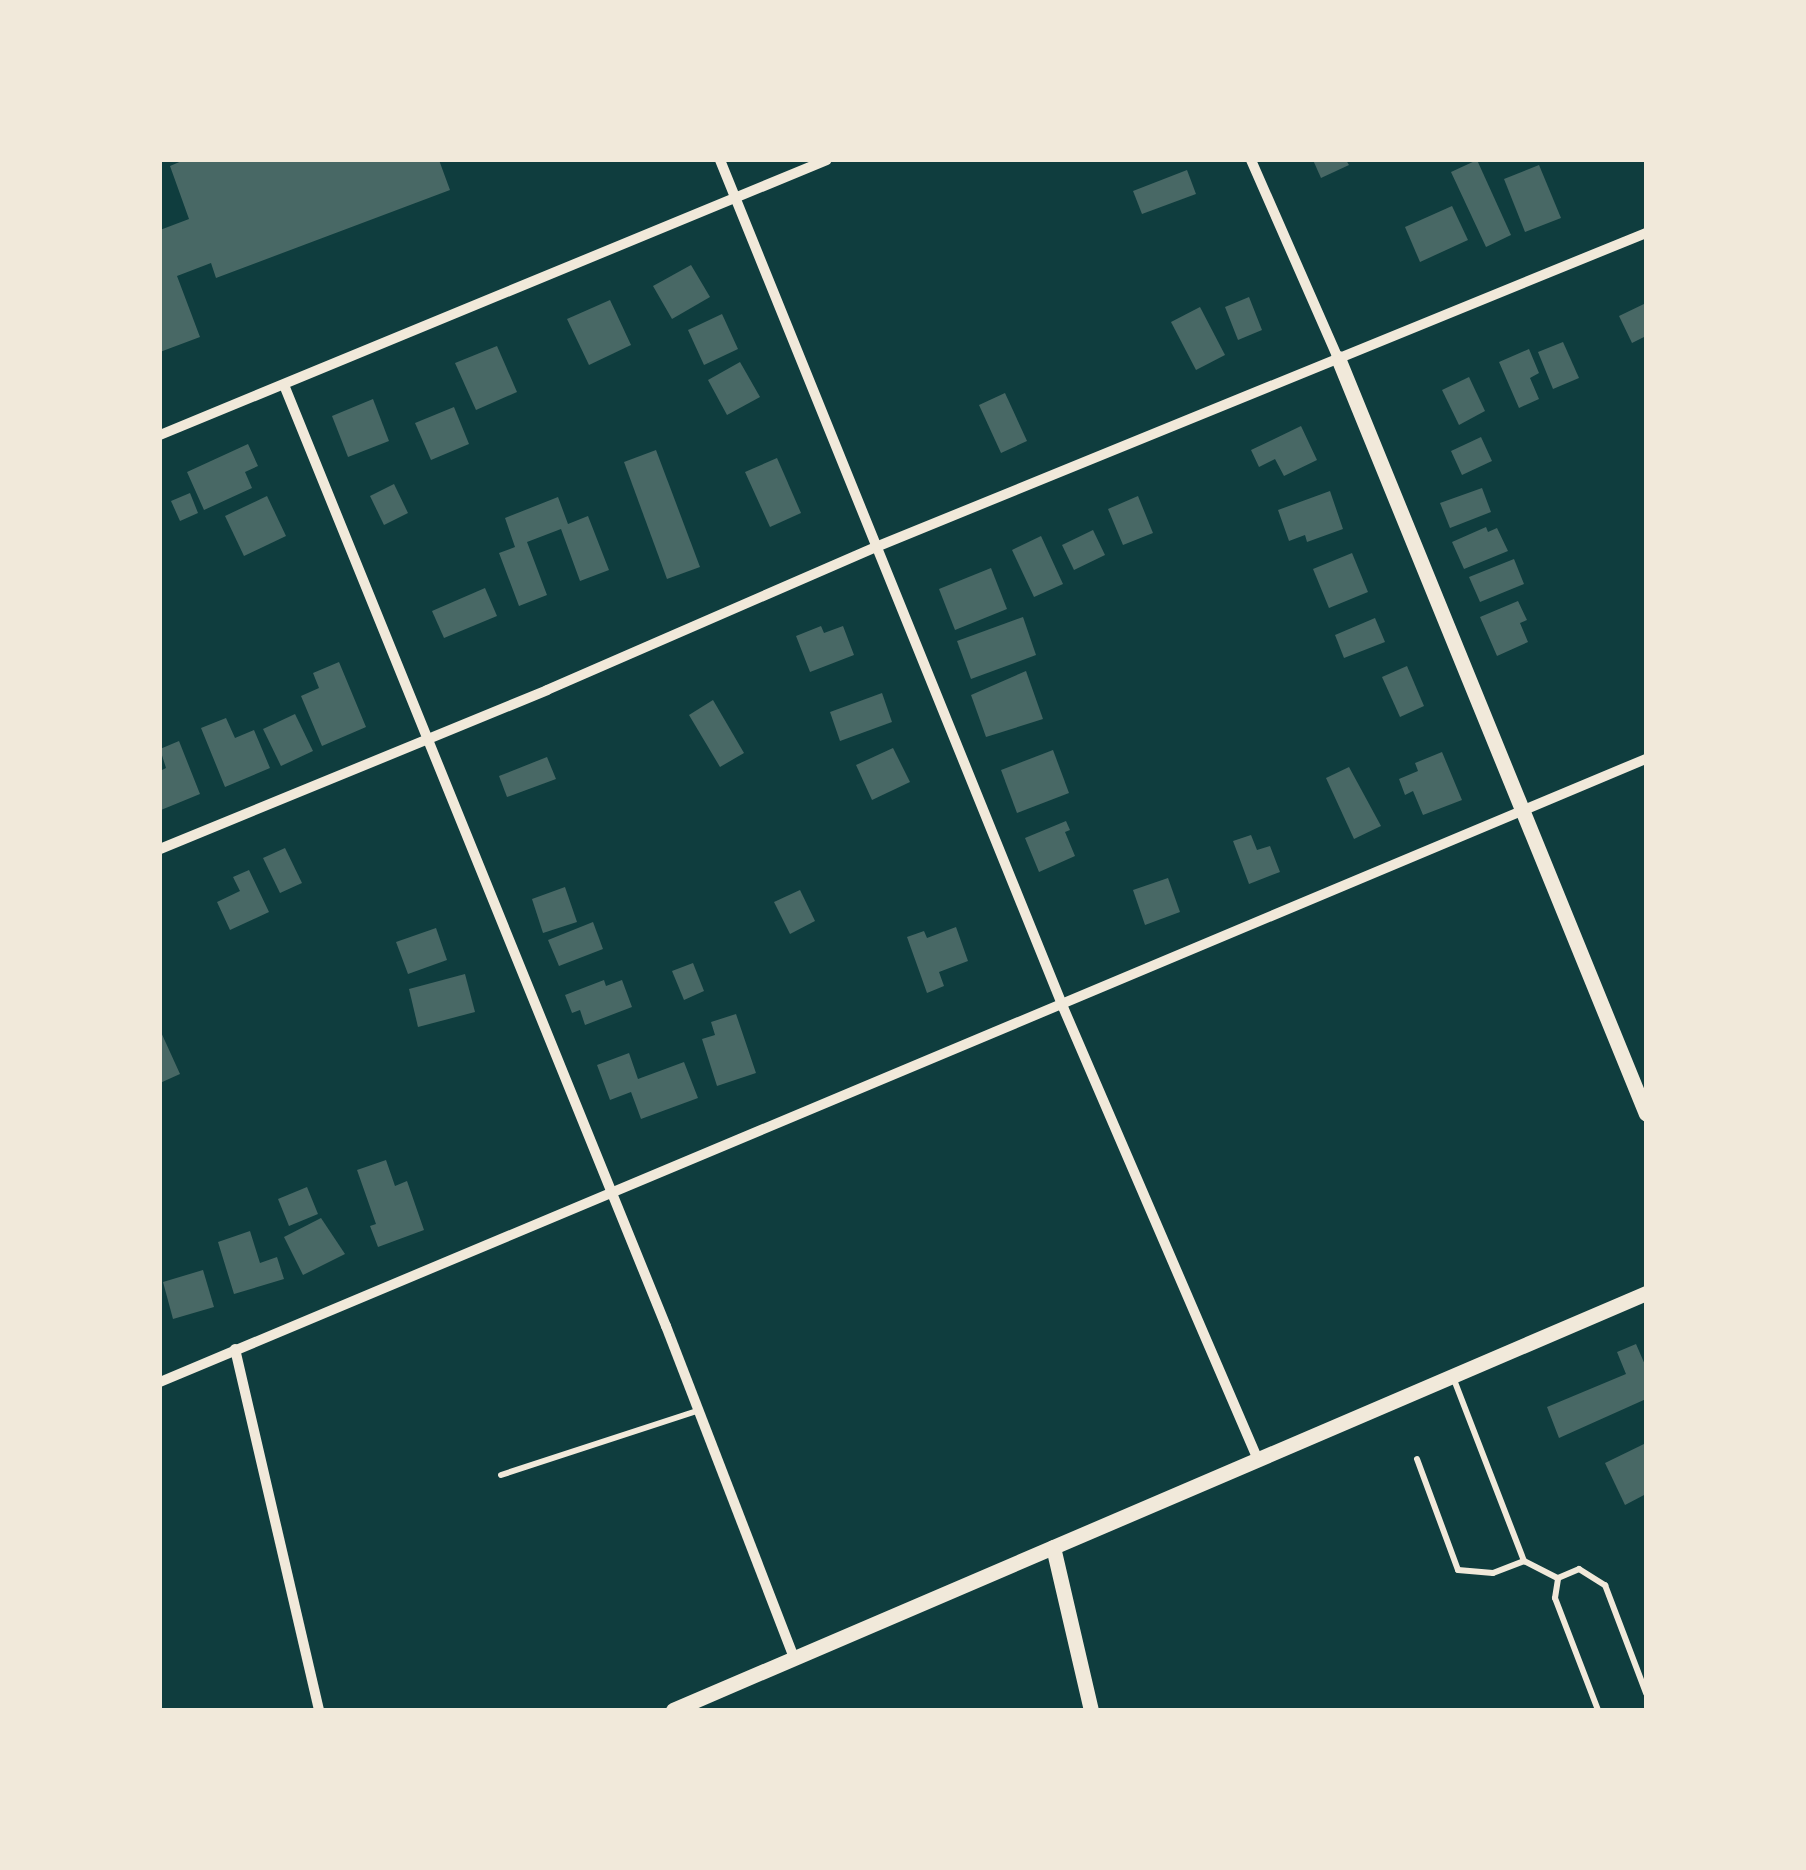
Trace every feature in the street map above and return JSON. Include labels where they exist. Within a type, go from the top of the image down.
[{"type":"street","points":[[720,160],[1063,1008],[1258,1459]]},
{"type":"street","points":[[160,435],[828,160]]},
{"type":"street","points":[[1251,160],[1338,358],[1646,1114]]},
{"type":"street","points":[[160,850],[876,547],[1646,232]]},
{"type":"street","points":[[284,385],[612,1192],[794,1658]]},
{"type":"street","points":[[160,1368],[162,1381],[1063,1008],[1646,759]]},
{"type":"street","points":[[672,1710],[1646,1293]]},
{"type":"street","points":[[235,1350],[319,1710]]},
{"type":"street","points":[[1054,1547],[1091,1710]]},
{"type":"lane","points":[[1452,1376],[1524,1562],[1558,1578],[1579,1570],[1604,1585],[1646,1692]]},
{"type":"lane","points":[[501,1474],[698,1410]]},
{"type":"lane","points":[[1417,1458],[1458,1570],[1492,1573],[1524,1562]]},
{"type":"lane","points":[[1558,1578],[1554,1598],[1598,1710]]},
{"type":"building","points":[[184,160],[439,160],[450,190],[216,278],[211,263],[177,276],[200,337],[160,352],[160,230],[189,219],[170,166]]},
{"type":"building","points":[[1313,160],[1346,160],[1349,165],[1321,178]]},
{"type":"building","points":[[1477,160],[1511,235],[1486,247],[1451,172]]},
{"type":"building","points":[[1539,165],[1561,218],[1525,232],[1504,179]]},
{"type":"building","points":[[1187,170],[1196,194],[1142,214],[1133,191]]},
{"type":"building","points":[[1452,206],[1468,240],[1420,262],[1405,227]]},
{"type":"building","points":[[691,265],[710,297],[672,319],[653,286]]},
{"type":"building","points":[[1249,297],[1262,330],[1238,340],[1225,307]]},
{"type":"building","points":[[610,300],[631,345],[589,365],[567,319]]},
{"type":"building","points":[[1646,303],[1646,336],[1632,343],[1619,316]]},
{"type":"building","points":[[1200,307],[1225,355],[1196,370],[1171,322]]},
{"type":"building","points":[[722,314],[738,349],[704,365],[688,330]]},
{"type":"building","points":[[1563,342],[1579,378],[1553,389],[1538,352]]},
{"type":"building","points":[[497,346],[517,392],[476,410],[455,363]]},
{"type":"building","points":[[1529,349],[1539,373],[1530,378],[1539,399],[1519,408],[1499,362]]},
{"type":"building","points":[[740,362],[760,397],[727,415],[708,380]]},
{"type":"building","points":[[1469,377],[1485,411],[1459,425],[1442,390]]},
{"type":"building","points":[[1005,393],[1027,441],[1001,453],[979,405]]},
{"type":"building","points":[[373,399],[389,441],[348,457],[332,416]]},
{"type":"building","points":[[454,407],[469,444],[431,460],[415,423]]},
{"type":"building","points":[[1301,426],[1317,460],[1284,476],[1275,459],[1259,467],[1251,450]]},
{"type":"building","points":[[1481,437],[1492,461],[1462,475],[1451,451]]},
{"type":"building","points":[[248,444],[258,466],[245,472],[252,488],[204,510],[187,472]]},
{"type":"building","points":[[656,450],[700,567],[667,579],[624,462]]},
{"type":"building","points":[[777,458],[801,513],[770,527],[745,472]]},
{"type":"building","points":[[394,484],[408,513],[384,525],[370,496]]},
{"type":"building","points":[[1482,488],[1491,512],[1450,528],[1440,503]]},
{"type":"building","points":[[1330,491],[1343,529],[1307,542],[1305,535],[1289,541],[1278,510]]},
{"type":"building","points":[[190,493],[198,513],[180,521],[171,501]]},
{"type":"building","points":[[267,496],[286,536],[244,556],[225,516]]},
{"type":"building","points":[[1138,496],[1153,533],[1123,545],[1108,509]]},
{"type":"building","points":[[558,497],[568,524],[588,516],[609,570],[580,581],[561,529],[527,542],[547,595],[519,606],[499,553],[515,547],[505,518]]},
{"type":"building","points":[[1486,527],[1488,532],[1497,528],[1508,551],[1464,569],[1452,542]]},
{"type":"building","points":[[1093,530],[1105,555],[1074,570],[1062,545]]},
{"type":"building","points":[[1041,536],[1063,584],[1034,597],[1012,550]]},
{"type":"building","points":[[1352,553],[1368,592],[1329,608],[1313,569]]},
{"type":"building","points":[[1514,559],[1524,584],[1480,602],[1469,577]]},
{"type":"building","points":[[991,568],[1007,609],[955,630],[939,589]]},
{"type":"building","points":[[485,588],[497,616],[444,638],[432,611]]},
{"type":"building","points":[[1518,601],[1527,620],[1520,623],[1528,642],[1497,656],[1480,617]]},
{"type":"building","points":[[1023,617],[1036,655],[971,679],[957,641]]},
{"type":"building","points":[[1375,618],[1385,642],[1344,658],[1335,635]]},
{"type":"building","points":[[821,626],[824,633],[843,626],[854,655],[810,672],[796,636]]},
{"type":"building","points":[[339,662],[366,727],[322,746],[301,696],[319,688],[313,673]]},
{"type":"building","points":[[1407,666],[1424,706],[1400,717],[1382,677]]},
{"type":"building","points":[[1026,671],[1043,719],[986,737],[971,695]]},
{"type":"building","points":[[882,693],[892,722],[840,741],[830,712]]},
{"type":"building","points":[[713,700],[744,753],[720,767],[689,715]]},
{"type":"building","points":[[295,714],[313,751],[281,766],[263,729]]},
{"type":"building","points":[[226,718],[235,738],[254,730],[270,768],[225,787],[201,728]]},
{"type":"building","points":[[179,741],[200,794],[161,810],[160,771],[166,768],[160,749]]},
{"type":"building","points":[[893,748],[910,782],[872,800],[856,765]]},
{"type":"building","points":[[1053,750],[1069,793],[1017,813],[1001,770]]},
{"type":"building","points":[[1442,752],[1462,800],[1423,815],[1413,791],[1405,795],[1399,779],[1418,771],[1415,763]]},
{"type":"building","points":[[547,757],[556,779],[507,797],[499,776]]},
{"type":"building","points":[[1349,767],[1381,826],[1354,839],[1326,778]]},
{"type":"building","points":[[1066,821],[1070,830],[1065,832],[1075,856],[1039,872],[1025,838]]},
{"type":"building","points":[[1251,835],[1257,850],[1270,846],[1280,872],[1249,884],[1233,841]]},
{"type":"building","points":[[285,848],[302,883],[280,893],[263,858]]},
{"type":"building","points":[[249,870],[269,912],[230,930],[217,902],[240,891],[233,877]]},
{"type":"building","points":[[1168,878],[1180,912],[1145,925],[1133,890]]},
{"type":"building","points":[[565,887],[577,922],[543,933],[532,899]]},
{"type":"building","points":[[800,890],[815,921],[790,934],[774,902]]},
{"type":"building","points":[[593,922],[603,949],[559,966],[548,940]]},
{"type":"building","points":[[956,927],[968,961],[939,972],[944,986],[927,993],[907,937],[924,931],[927,938]]},
{"type":"building","points":[[436,928],[447,960],[408,974],[396,942]]},
{"type":"building","points":[[693,963],[704,991],[684,1000],[672,971]]},
{"type":"building","points":[[465,974],[475,1012],[418,1027],[409,989]]},
{"type":"building","points":[[604,980],[606,986],[622,980],[632,1007],[585,1025],[580,1010],[572,1013],[565,995]]},
{"type":"building","points":[[736,1014],[756,1073],[717,1086],[702,1039],[715,1035],[711,1022]]},
{"type":"building","points":[[160,1030],[180,1074],[160,1083]]},
{"type":"building","points":[[629,1053],[638,1079],[684,1062],[698,1098],[641,1119],[631,1092],[610,1100],[597,1065]]},
{"type":"building","points":[[386,1160],[395,1186],[407,1181],[424,1230],[378,1247],[370,1226],[376,1224],[357,1170]]},
{"type":"building","points":[[307,1187],[318,1214],[289,1226],[278,1199]]},
{"type":"building","points":[[321,1218],[345,1254],[303,1275],[284,1237]]},
{"type":"building","points":[[250,1231],[260,1263],[277,1257],[284,1279],[234,1294],[218,1242]]},
{"type":"building","points":[[203,1270],[214,1307],[173,1319],[163,1282]]},
{"type":"building","points":[[1636,1344],[1646,1367],[1646,1399],[1559,1438],[1547,1407],[1626,1374],[1617,1352]]},
{"type":"building","points":[[1646,1443],[1646,1494],[1625,1505],[1605,1463]]}]
